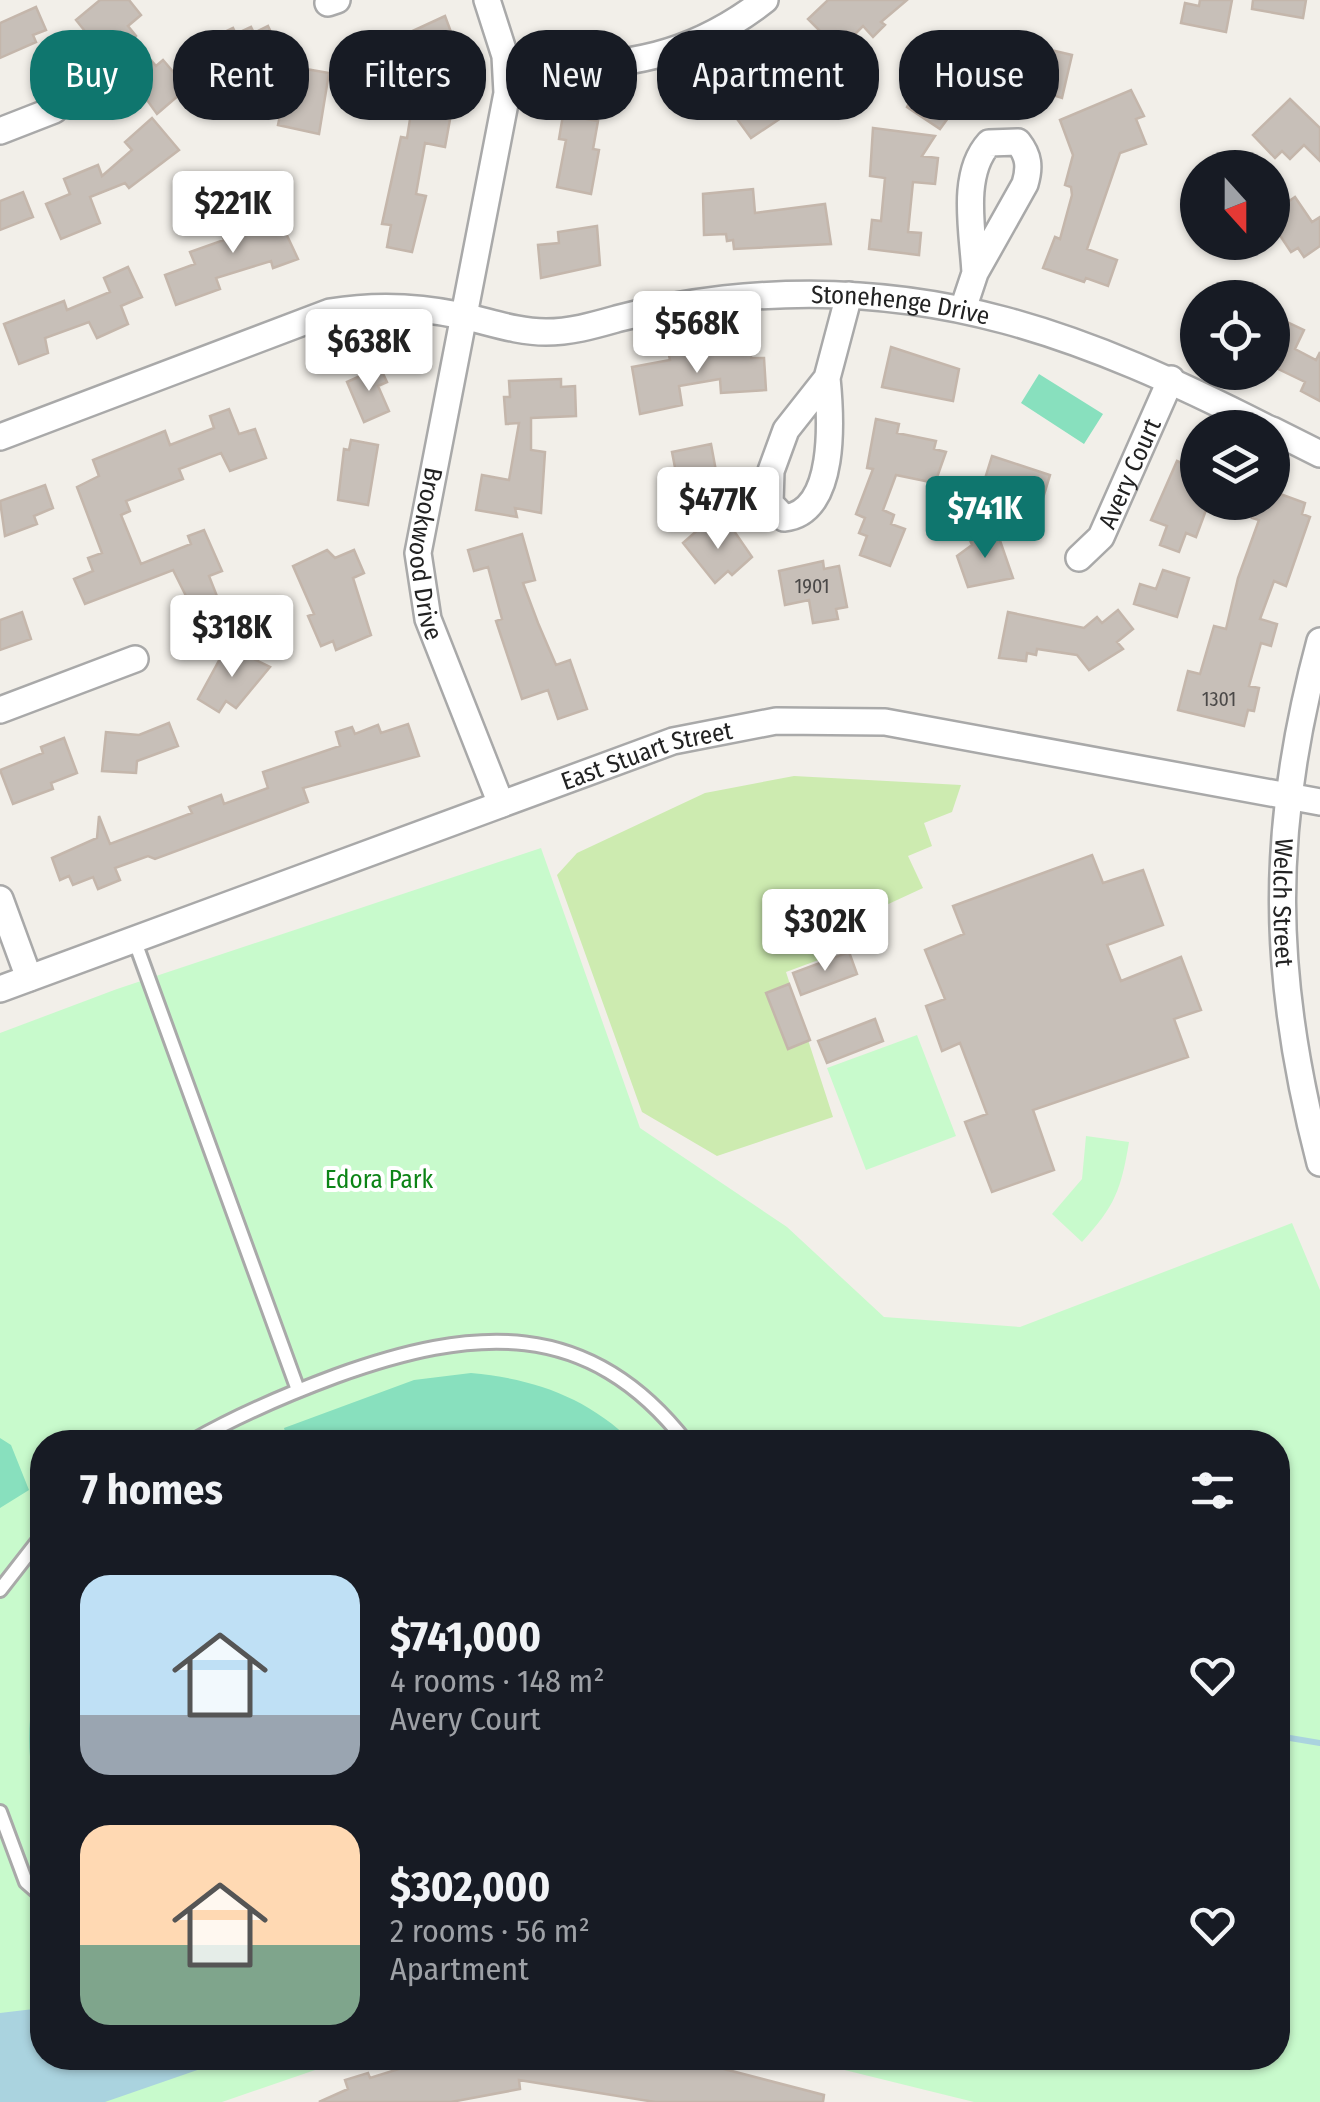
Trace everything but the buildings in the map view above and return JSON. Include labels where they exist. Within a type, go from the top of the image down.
[{"type":"street","name":"Brookwood Drive","points":[[488,0],[506,65]]},
{"type":"street","points":[[637,62],[665,55],[738,22],[766,0]]},
{"type":"street","name":"Brookwood Drive","points":[[500,804],[428,619],[420,587],[422,520],[506,83]]},
{"type":"street","points":[[0,131],[30,119]]},
{"type":"street","points":[[963,308],[975,272]]},
{"type":"street","points":[[828,378],[795,413],[772,471],[770,504],[784,518],[805,512],[820,492],[830,423],[828,378],[849,295]]},
{"type":"street","name":"Stonehenge Drive","points":[[0,436],[330,312],[385,306],[462,316],[511,330],[545,332],[724,299],[849,295],[963,308],[1065,336],[1171,379],[1232,410]]},
{"type":"street","name":"Avery Court","points":[[1079,558],[1102,537],[1171,379]]},
{"type":"street","name":"Stonehenge Drive","points":[[1290,439],[1320,454]]},
{"type":"street","name":"Welch Street","points":[[1320,642],[1285,799],[1281,960],[1296,1074],[1320,1164]]},
{"type":"street","points":[[0,710],[135,659]]},
{"type":"street","name":"East Stuart Street","points":[[0,989],[690,736],[776,721],[885,722],[1285,799],[1320,802]]},
{"type":"street","points":[[0,899],[29,978]]},
{"type":"lane","points":[[134,939],[298,1390]]},
{"type":"lane","points":[[212,1430],[249,1409],[298,1390],[441,1343],[492,1340],[539,1346],[578,1358],[616,1378],[658,1410],[676,1430]]},
{"type":"lane","points":[[0,1590],[30,1551]]},
{"type":"lane","points":[[0,1812],[30,1886]]},
{"type":"green space","points":[[1039,374],[1103,414],[1084,444],[1021,403]]},
{"type":"green space","points":[[794,776],[961,785],[952,812],[924,823],[932,846],[908,856],[923,888],[869,913],[878,938],[786,972],[833,1117],[717,1156],[642,1112],[557,875],[577,853],[705,793]]},
{"type":"green space","name":"Edora Park","points":[[541,848],[640,1128],[787,1227],[884,1317],[1020,1327],[1292,1223],[1320,1290],[1320,2102],[974,2102],[845,2070],[1290,2070],[1290,1430],[30,1430],[30,2070],[315,2070],[222,2102],[0,2102],[0,1033],[117,989]]},
{"type":"green space","points":[[917,1035],[956,1136],[866,1170],[827,1068]]},
{"type":"green space","points":[[1086,1136],[1129,1142],[1115,1196],[1082,1242],[1052,1214],[1082,1179]]},
{"type":"green space","points":[[471,1373],[517,1380],[578,1402],[620,1430],[285,1430],[414,1380]]},
{"type":"green space","points":[[0,1438],[11,1445],[29,1490],[0,1508]]},
{"type":"water","points":[[30,2009],[30,2070],[197,2070],[105,2102],[0,2102],[0,2013]]},
{"type":"waterway","points":[[1290,1738],[1320,1743]]}]
